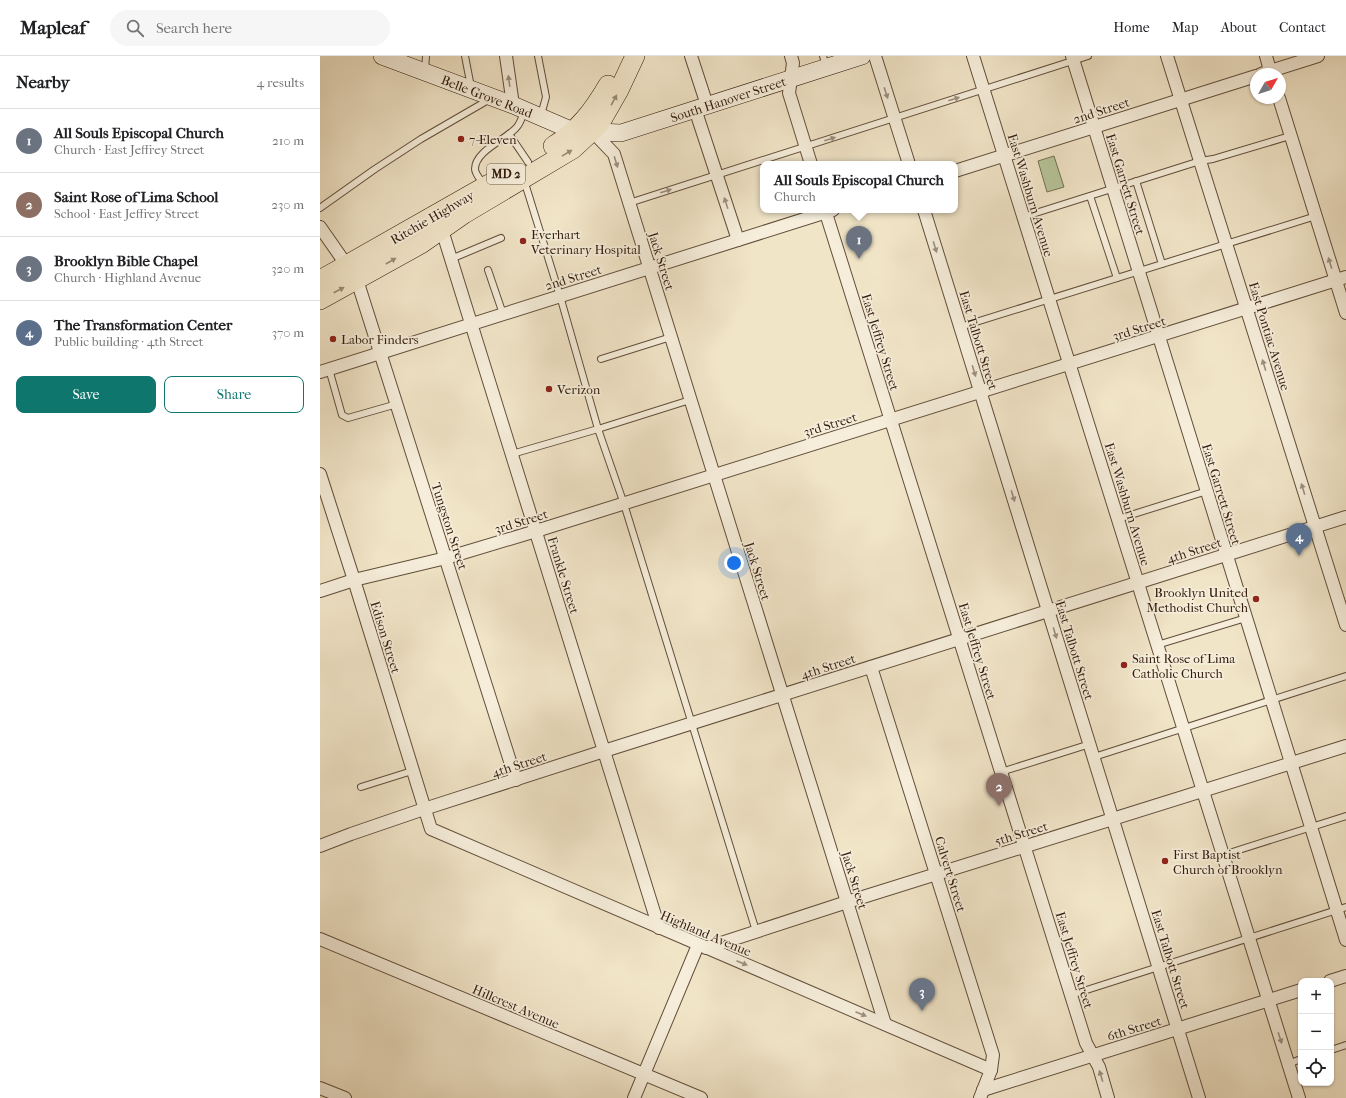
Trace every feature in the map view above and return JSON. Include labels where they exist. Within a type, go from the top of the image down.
[{"type":"main road","name":"Belle Grove Road","points":[[382,56],[425,64],[472,91],[574,131],[592,132]]},
{"type":"main road","name":"Ritchie Highway","points":[[320,280],[352,273],[442,230],[525,170],[574,131],[587,117],[608,85],[621,56]]},
{"type":"main road","name":"MD 2","points":[[592,132],[599,125],[608,110],[635,56]]},
{"type":"main road","name":"South Hanover Street","points":[[592,132],[621,133],[791,79],[825,62],[862,56]]},
{"type":"main road","name":"Ritchie Highway","points":[[320,300],[352,273],[485,187],[573,149],[592,132]]},
{"type":"street","points":[[506,56],[526,111]]},
{"type":"street","points":[[691,56],[716,174],[738,240]]},
{"type":"street","points":[[791,56],[793,63],[788,93],[810,161]]},
{"type":"street","points":[[875,56],[908,161]]},
{"type":"street","name":"East Washburn Avenue","points":[[973,56],[1299,1098]]},
{"type":"street","name":"East Pontiac Avenue","points":[[1167,56],[1346,625]]},
{"type":"street","points":[[1266,56],[1267,68]]},
{"type":"street","points":[[1278,68],[1289,63],[1318,56]]},
{"type":"street","name":"East Garrett Street","points":[[1072,58],[1311,827],[1341,909],[1346,940]]},
{"type":"street","name":"2nd Street","points":[[958,170],[1250,78]]},
{"type":"street","points":[[1281,104],[1316,216],[1341,279],[1346,314]]},
{"type":"street","name":"Jack Street","points":[[592,132],[614,154],[782,696],[886,1024]]},
{"type":"street","name":"2nd Street","points":[[324,371],[822,213]]},
{"type":"street","name":"East Jeffrey Street","points":[[829,213],[891,420],[1086,1043],[1099,1067],[1108,1098]]},
{"type":"street","name":"East Talbott Street","points":[[925,213],[1200,1098]]},
{"type":"street","name":"Tungston Street","points":[[320,227],[352,273],[397,404],[516,780]]},
{"type":"street","name":"Frankle Street","points":[[442,230],[659,928]]},
{"type":"street","name":"3rd Street","points":[[320,591],[354,580],[446,558],[536,531],[1341,279]]},
{"type":"street","name":"Edison Street","points":[[320,474],[424,809]]},
{"type":"street","name":"4th Street","points":[[320,846],[424,809],[604,751],[1346,517]]},
{"type":"street","name":"Calvert Street","points":[[871,667],[993,1055],[991,1070],[981,1094]]},
{"type":"street","name":"5th Street","points":[[702,946],[756,931],[1346,746]]},
{"type":"street","name":"Highland Avenue","points":[[424,809],[431,829],[991,1070]]},
{"type":"street","name":"Hillcrest Avenue","points":[[320,939],[701,1098]]},
{"type":"street","points":[[634,1098],[702,946]]},
{"type":"street","points":[[1334,980],[1346,976]]},
{"type":"street","name":"6th Street","points":[[981,1094],[1093,1055],[1298,991]]},
{"type":"street","points":[[320,1088],[345,1098]]},
{"type":"lane","points":[[466,56],[472,91]]},
{"type":"lane","points":[[485,187],[475,170],[476,163],[482,152],[509,134],[520,124],[526,111],[546,97],[538,56]]},
{"type":"lane","points":[[629,203],[716,174],[894,119],[1072,58],[1088,56]]},
{"type":"lane","points":[[320,208],[421,139],[492,98]]},
{"type":"lane","points":[[509,134],[525,170],[598,429],[624,504],[756,931]]},
{"type":"lane","points":[[1023,217],[1200,161],[1214,159],[1290,136]]},
{"type":"lane","points":[[1136,181],[1162,264]]},
{"type":"lane","points":[[1090,196],[1116,278]]},
{"type":"lane","points":[[960,327],[1316,216]]},
{"type":"lane","points":[[451,259],[501,238]]},
{"type":"lane","points":[[488,270],[502,314]]},
{"type":"lane","points":[[601,359],[671,337]]},
{"type":"lane","points":[[324,371],[342,415],[348,418],[397,404]]},
{"type":"lane","points":[[512,454],[690,400]]},
{"type":"lane","points":[[1118,519],[1207,491]]},
{"type":"lane","points":[[1157,645],[1246,618]]},
{"type":"lane","points":[[1094,757],[1346,676]]},
{"type":"lane","points":[[1002,772],[1090,744]]},
{"type":"lane","points":[[360,787],[412,770]]},
{"type":"lane","points":[[1222,855],[1346,816]]},
{"type":"lane","points":[[1071,995],[1341,909]]},
{"type":"lane","points":[[1334,1049],[1346,1045]]},
{"type":"lane","points":[[1288,1064],[1298,1060]]},
{"type":"green space","points":[[1054,156],[1064,187],[1047,192],[1038,161]]},
{"type":"place","name":"7-Eleven","points":[[461,139]]},
{"type":"place","name":"Everhart Veterinary Hospital","points":[[523,241]]},
{"type":"place","name":"All Souls Episcopal Church","points":[[859,259]]},
{"type":"place","name":"Labor Finders","points":[[333,339]]},
{"type":"place","name":"Verizon","points":[[549,389]]},
{"type":"place","name":"The Transformation Center","points":[[1299,556]]},
{"type":"place","name":"Brooklyn United Methodist Church","points":[[1256,599]]},
{"type":"place","name":"Saint Rose of Lima Catholic Church","points":[[1124,665]]},
{"type":"place","name":"Saint Rose of Lima School","points":[[999,806]]},
{"type":"place","name":"First Baptist Church of Brooklyn","points":[[1165,861]]},
{"type":"place","name":"Brooklyn Bible Chapel","points":[[922,1011]]}]
